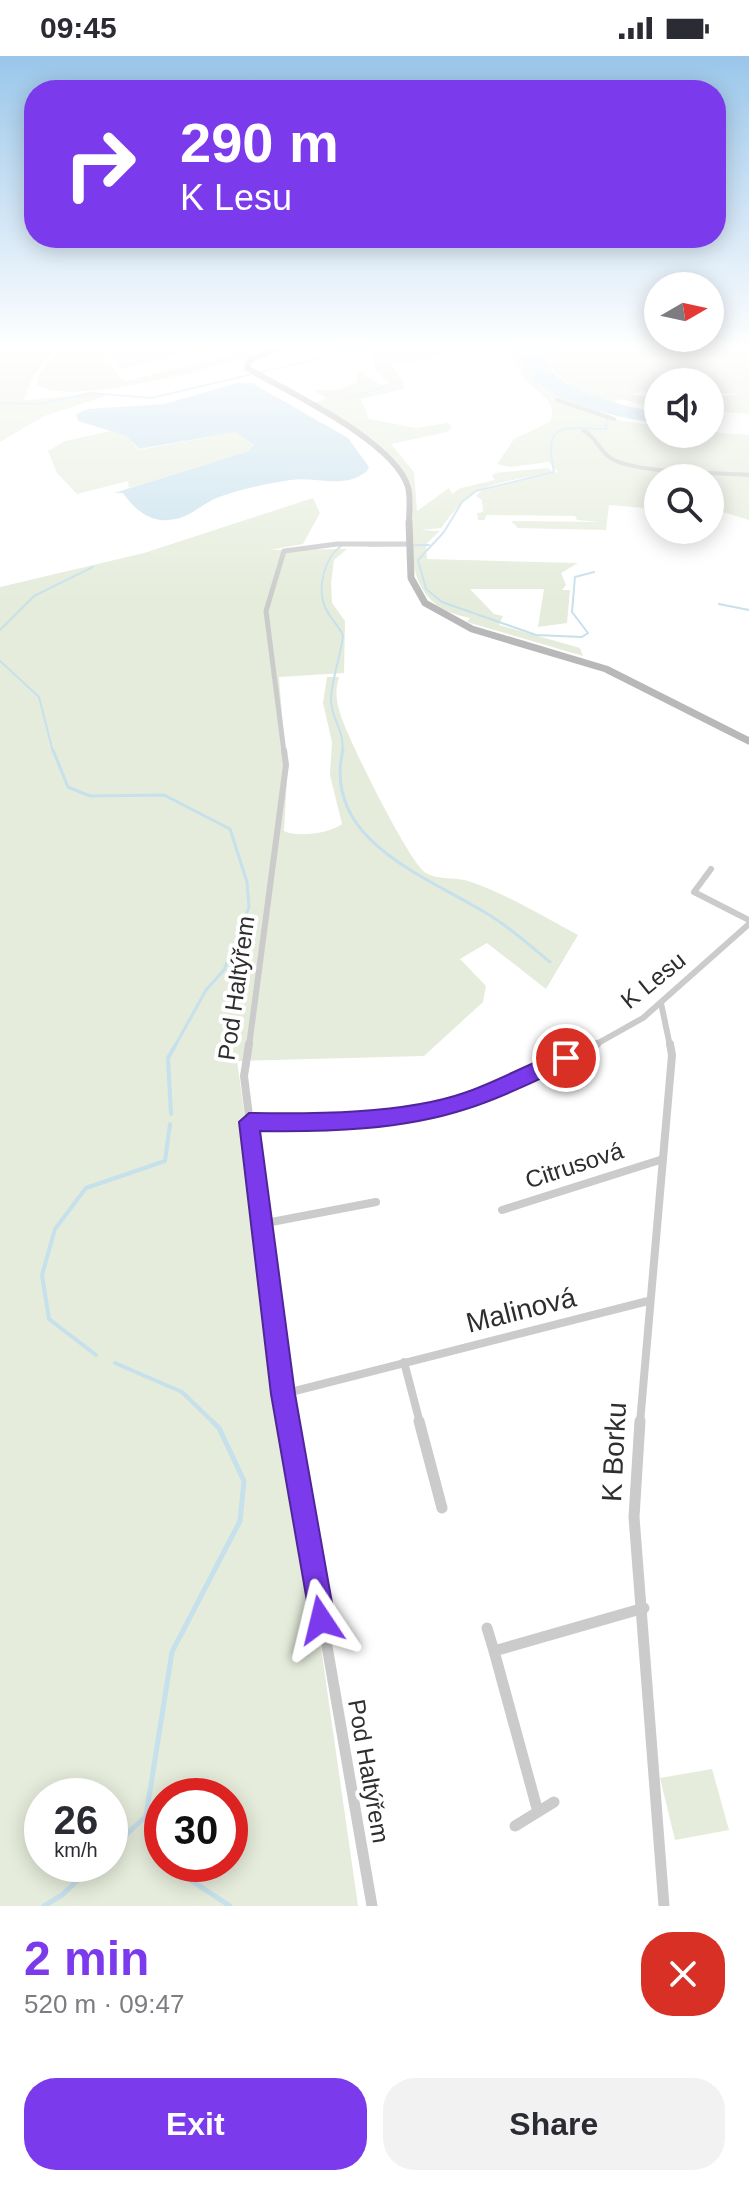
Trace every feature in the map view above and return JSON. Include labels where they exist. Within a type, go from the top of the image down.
[{"type":"street","points":[[357,431],[396,465],[408,487],[409,544],[415,588],[425,603],[441,615],[472,629],[606,669],[745,739]]},
{"type":"street","points":[[585,431],[591,434],[592,443],[610,460],[628,465],[749,475]]},
{"type":"street","name":"Pod Haltýřem","points":[[372,1906],[283,1394],[249,1122],[245,1055],[260,980],[286,765],[266,611],[284,551],[337,544],[409,544]]},
{"type":"street","name":"K Lesu","points":[[249,1122],[391,1117],[466,1101],[595,1045],[643,1018],[749,922],[694,892],[711,869]]},
{"type":"street","name":"K Borku","points":[[661,1003],[672,1055],[648,1301],[634,1517],[644,1608],[664,1906]]},
{"type":"street","name":"Citrusová","points":[[502,1210],[660,1160]]},
{"type":"street","points":[[261,1224],[376,1202]]},
{"type":"street","name":"Malinová","points":[[283,1394],[648,1301]]},
{"type":"street","points":[[404,1362],[442,1508]]},
{"type":"street","points":[[494,1651],[644,1608]]},
{"type":"street","points":[[487,1628],[538,1812]]},
{"type":"street","points":[[515,1826],[554,1802]]},
{"type":"green space","points":[[0,431],[18,431],[0,442]]},
{"type":"green space","points":[[112,431],[128,436],[138,450],[236,432],[247,437],[256,449],[129,488],[128,481],[77,494],[57,473],[48,451],[65,441]]},
{"type":"green space","points":[[361,431],[448,431],[391,444],[414,472],[417,511],[449,488],[452,494],[461,488],[495,480],[492,476],[495,473],[548,468],[552,471],[476,492],[459,506],[441,528],[421,530],[440,531],[426,544],[427,559],[578,563],[561,573],[566,585],[562,590],[570,590],[567,623],[538,627],[544,589],[470,589],[494,614],[503,616],[499,625],[580,648],[583,656],[467,622],[470,618],[447,611],[431,600],[421,586],[415,569],[411,485],[394,459]]},
{"type":"green space","points":[[530,431],[644,431],[644,448],[724,448],[724,433],[749,435],[749,520],[724,512],[724,464],[644,464],[644,508],[609,505],[606,530],[518,528],[511,521],[600,522],[577,520],[575,516],[486,515],[485,520],[478,520],[477,513],[483,512],[482,500],[476,496],[481,491],[558,472],[549,462],[510,467],[497,464],[514,439]]},
{"type":"green space","points":[[313,498],[320,513],[303,544],[270,550],[347,549],[334,560],[331,583],[332,603],[345,621],[344,673],[279,677],[287,779],[284,831],[314,834],[342,824],[330,775],[332,742],[323,703],[327,677],[339,677],[337,699],[345,726],[406,847],[426,873],[468,881],[497,892],[578,935],[546,989],[487,943],[460,959],[486,986],[483,1002],[424,1056],[237,1061],[358,1906],[0,1906],[0,587],[144,553]]},
{"type":"green space","points":[[712,1769],[729,1830],[675,1840],[660,1778]]},
{"type":"water","points":[[112,431],[336,431],[348,438],[369,467],[349,480],[300,479],[250,488],[221,496],[175,519],[161,520],[137,509],[123,493],[114,493],[249,451],[254,445],[236,432],[139,449],[127,436]]},
{"type":"waterway","points":[[560,431],[551,443],[554,472],[476,491],[462,502],[444,532],[418,560],[426,589],[442,602],[536,635],[582,637],[588,633],[572,612],[575,577],[594,572]]},
{"type":"waterway","points":[[368,546],[429,545]]},
{"type":"waterway","points":[[341,546],[326,566],[322,591],[327,611],[343,635],[331,698],[342,738],[342,752]]},
{"type":"waterway","points":[[0,630],[34,596],[93,567]]},
{"type":"waterway","points":[[719,604],[749,610]]},
{"type":"waterway","points":[[0,661],[39,697],[53,752]]},
{"type":"waterway","points":[[53,750],[68,787],[90,796],[164,795],[230,829],[247,882],[249,907],[224,970],[206,990],[175,1046]]},
{"type":"waterway","points":[[343,750],[340,781],[348,808],[363,832],[384,852],[409,869],[495,918],[550,962]]},
{"type":"waterway","points":[[171,1114],[168,1058],[176,1044]]},
{"type":"waterway","points":[[96,1355],[49,1319],[42,1275],[55,1229],[86,1188],[165,1161],[170,1124]]},
{"type":"waterway","points":[[115,1363],[182,1392],[214,1423]]},
{"type":"waterway","points":[[152,1778],[172,1652],[240,1521],[244,1481],[214,1423]]},
{"type":"waterway","points":[[128,1833],[144,1818]]},
{"type":"waterway","points":[[44,1906],[76,1882]]},
{"type":"waterway","points":[[193,1882],[230,1906]]},
{"type":"route","points":[[321,1620],[283,1394],[249,1122],[296,1123],[424,1112],[466,1101],[566,1058]]}]
